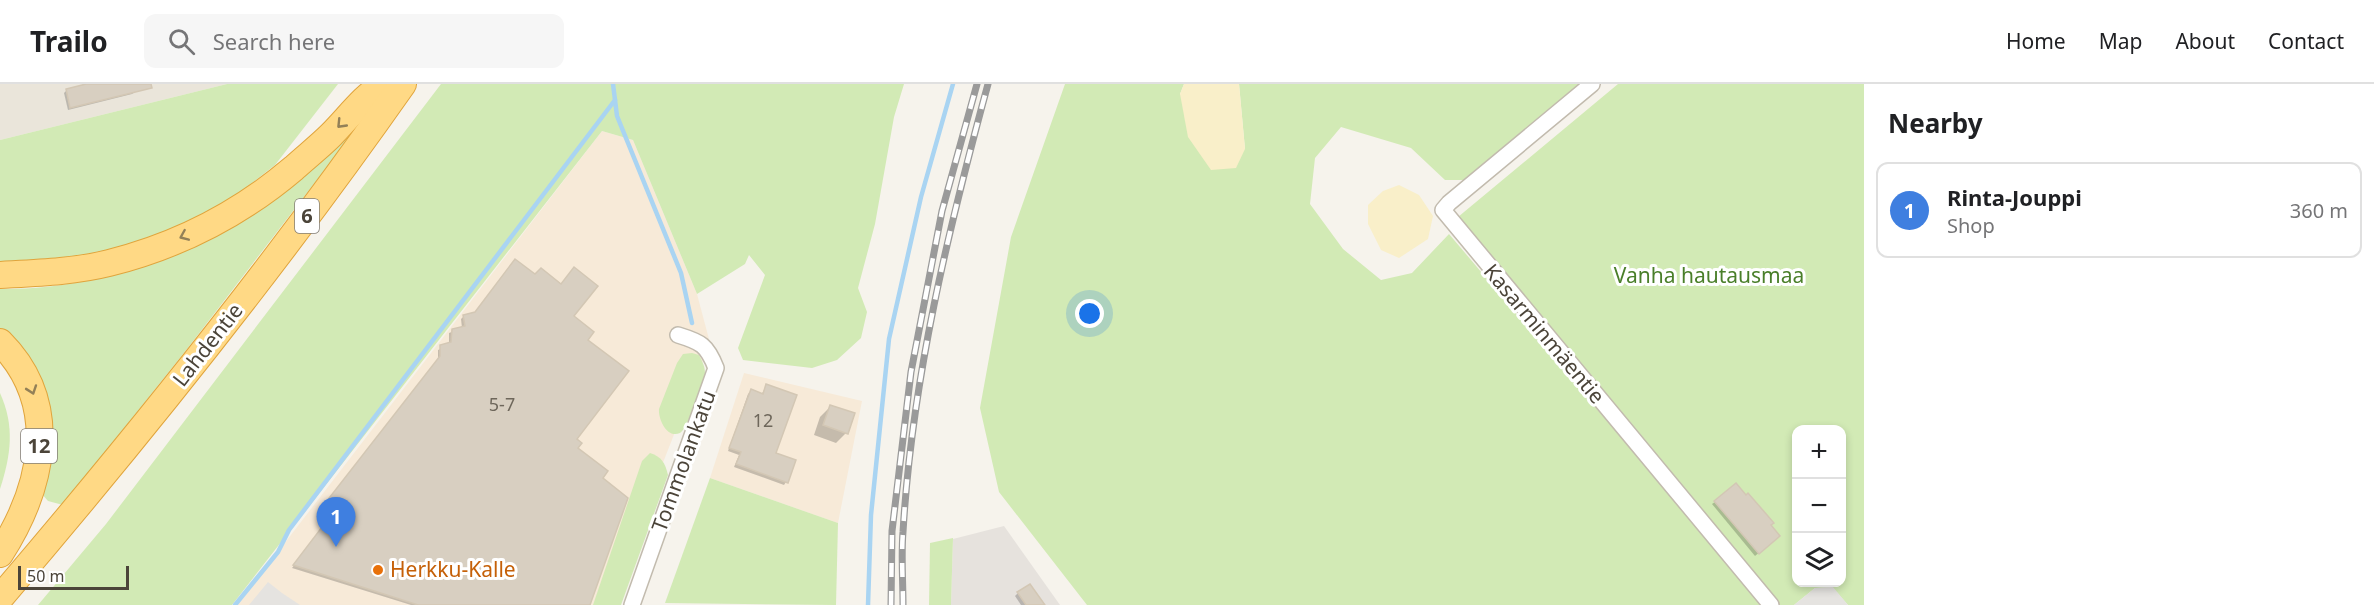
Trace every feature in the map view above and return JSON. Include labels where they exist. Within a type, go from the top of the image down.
[{"type":"highway","points":[[0,276],[68,270],[108,263],[161,246],[224,217],[277,182],[329,137],[384,84]]},
{"type":"highway","name":"Lahdentie","points":[[0,598],[117,461],[208,346],[319,202],[403,84]]},
{"type":"highway","name":"12","points":[[0,342],[19,363],[31,385],[39,419],[38,464],[30,494],[0,554]]},
{"type":"street","name":"Kasarminmäentie","points":[[1592,84],[1443,210],[1772,605]]},
{"type":"street","name":"Tommolankatu","points":[[632,605],[716,368],[711,354],[703,344],[678,334]]},
{"type":"shaded area","points":[[0,84],[227,84],[0,140]]},
{"type":"shaded area","points":[[602,131],[633,140],[697,294],[710,343],[607,605],[237,605]]},
{"type":"shaded area","points":[[744,373],[862,401],[838,523],[710,478]]},
{"type":"shaded area","points":[[1004,526],[1060,605],[951,605],[953,539]]},
{"type":"shaded area","points":[[268,582],[282,593],[300,605],[249,605]]},
{"type":"shaded area","points":[[1833,587],[1848,605],[1794,605],[1815,588]]},
{"type":"green space","points":[[227,84],[338,84],[275,165],[238,194],[198,217],[156,236],[72,261],[0,267],[0,140]]},
{"type":"green space","points":[[441,84],[904,84],[894,117],[875,224],[858,288],[867,312],[861,338],[837,360],[812,368],[743,360],[738,348],[765,275],[749,255],[745,264],[697,294],[633,140],[602,131],[232,605],[38,605],[106,524]]},
{"type":"green space","points":[[1065,84],[1184,84],[1180,94],[1245,149],[1239,84],[1580,84],[1465,180],[1445,180],[1411,148],[1341,127],[1315,158],[1310,204],[1343,249],[1381,280],[1412,273],[1449,234],[1763,605],[1087,605],[999,492],[980,408],[1011,237]]},
{"type":"green space","name":"Vanha hautausmaa","points":[[1618,84],[1864,84],[1864,605],[1848,605],[1832,587],[1815,588],[1794,605],[1780,605],[1458,217]]},
{"type":"green space","points":[[373,107],[187,349],[63,505],[48,501],[41,493],[47,465],[0,333],[0,289],[79,282],[156,261],[193,246],[263,207],[295,183]]},
{"type":"green space","points":[[683,354],[699,355],[701,359],[704,378],[683,430],[675,434],[664,427],[659,409],[677,363]]},
{"type":"green space","points":[[0,393],[8,417],[10,441],[0,489]]},
{"type":"green space","points":[[650,453],[662,461],[668,475],[621,605],[593,605],[642,461]]},
{"type":"green space","points":[[710,478],[838,523],[836,605],[665,603]]},
{"type":"green space","points":[[953,538],[951,605],[929,605],[930,543]]},
{"type":"sand","points":[[1184,84],[1239,84],[1245,149],[1236,168],[1211,170],[1188,137],[1180,94]]},
{"type":"sand","points":[[1399,185],[1419,195],[1433,216],[1428,239],[1399,258],[1381,250],[1368,224],[1368,205],[1383,191]]},
{"type":"building","points":[[86,84],[151,84],[152,88],[70,108],[66,89]]},
{"type":"building","points":[[515,259],[535,274],[541,268],[561,284],[574,267],[598,286],[574,316],[594,332],[588,340],[629,371],[577,439],[582,443],[578,448],[608,471],[603,478],[628,498],[590,605],[418,605],[293,565],[329,518],[319,511],[440,356],[440,345],[451,342],[452,329],[465,326],[463,315],[475,312]]},
{"type":"building","points":[[766,384],[797,395],[776,453],[796,460],[788,483],[736,464],[741,452],[729,448],[751,389],[763,394]]},
{"type":"building","points":[[830,405],[855,413],[848,434],[823,425]]},
{"type":"building","points":[[1736,483],[1746,495],[1748,493],[1774,523],[1771,525],[1780,536],[1759,554],[1714,501]]},
{"type":"building","points":[[1030,584],[1045,605],[1026,605],[1017,592]]},
{"type":"waterway","points":[[613,84],[617,116],[681,273],[692,323]]},
{"type":"waterway","points":[[868,605],[871,515],[889,339],[921,197],[953,84]]},
{"type":"waterway","points":[[235,605],[278,552],[289,530],[615,100]]},
{"type":"railway","points":[[891,605],[892,531],[911,372],[942,211],[977,84]]},
{"type":"railway","points":[[903,605],[902,541],[914,418],[923,362],[959,194],[988,84]]},
{"type":"place","name":"Rinta-Jouppi","points":[[336,547]]},
{"type":"place","name":"Herkku-Kalle","points":[[378,570]]}]
